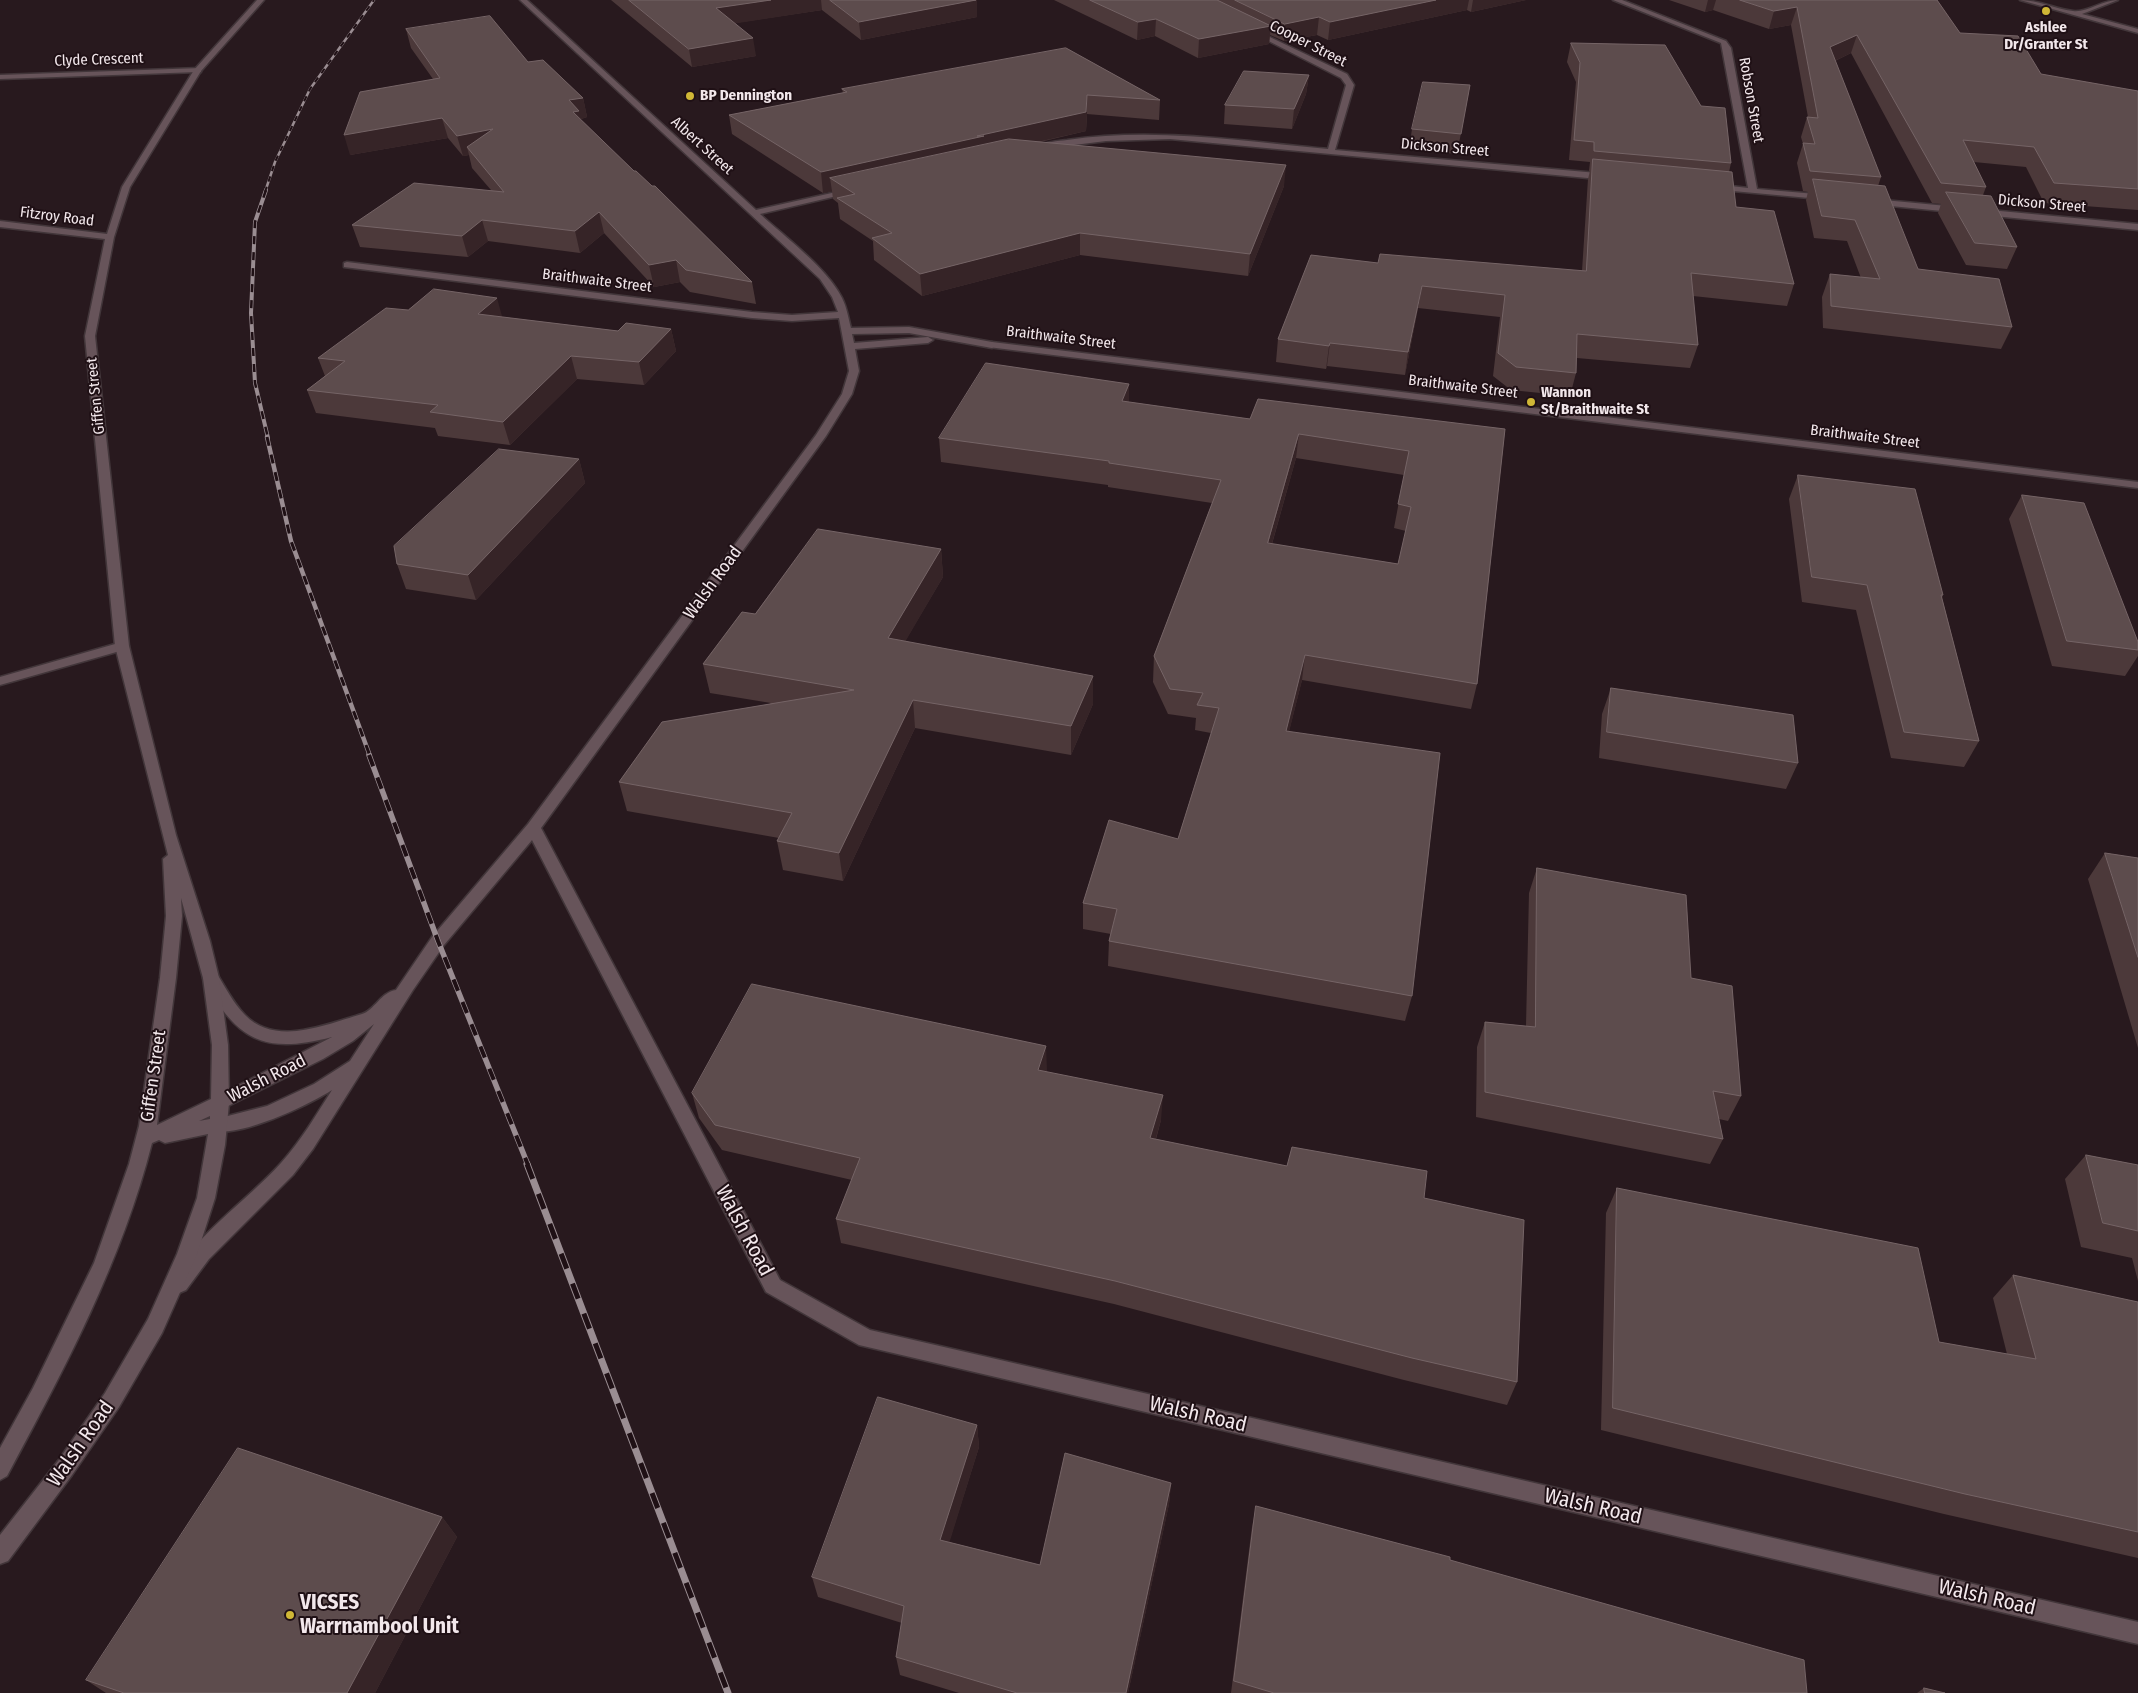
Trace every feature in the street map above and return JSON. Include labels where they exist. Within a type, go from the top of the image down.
[{"type":"street","name":"Giffen Street","points":[[144,1139],[220,1103],[220,1046],[211,978],[202,941],[169,835],[122,646],[90,336],[110,237],[126,186],[198,70],[261,0]]},
{"type":"street","name":"Albert Street","points":[[523,0],[823,277],[838,297],[846,323]]},
{"type":"street","name":"Robson Street","points":[[1616,0],[1724,42],[1727,48],[1753,190]]},
{"type":"street","points":[[2023,0],[2138,30]]},
{"type":"street","points":[[2076,14],[2116,0]]},
{"type":"street","name":"Cooper Street","points":[[1240,25],[1344,76],[1350,85],[1330,151]]},
{"type":"street","name":"Clyde Crescent","points":[[0,78],[198,70]]},
{"type":"street","name":"Dickson Street","points":[[1033,149],[1103,138],[1138,136],[1215,140],[1615,178]]},
{"type":"street","points":[[1704,186],[1842,199]]},
{"type":"street","points":[[755,213],[862,188]]},
{"type":"street","name":"Dickson Street","points":[[1862,201],[2138,227]]},
{"type":"street","name":"Fitzroy Road","points":[[0,224],[110,237]]},
{"type":"street","name":"Braithwaite Street","points":[[347,264],[752,315],[909,330],[992,345]]},
{"type":"street","name":"Walsh Road","points":[[166,1301],[202,1253],[287,1169],[307,1144],[407,986],[438,941],[533,828],[822,436],[847,394],[854,371],[846,323]]},
{"type":"street","name":"Braithwaite Street","points":[[849,346],[910,340],[992,345],[2138,485]]},
{"type":"street","points":[[0,681],[122,646]]},
{"type":"street","name":"Walsh Road","points":[[533,828],[772,1286],[866,1338],[2138,1633]]},
{"type":"street","name":"Giffen Street","points":[[144,1139],[159,1051],[174,916],[169,835]]},
{"type":"street","points":[[211,978],[244,1025],[254,1032],[277,1037],[304,1037],[322,1033],[349,1025],[378,1011]]},
{"type":"street","name":"Walsh Road","points":[[0,1553],[65,1468],[112,1400],[155,1326],[187,1254],[206,1198],[220,1103],[348,1035],[407,986]]},
{"type":"street","points":[[0,1469],[40,1395],[103,1264],[138,1164],[144,1139],[241,1122],[281,1108],[324,1087],[361,1059]]},
{"type":"building","points":[[629,0],[771,0],[716,8],[753,38],[689,49]]},
{"type":"building","points":[[830,0],[976,0],[859,22]]},
{"type":"building","points":[[1090,0],[1217,0],[1271,26],[1199,39],[1156,19],[1138,22]]},
{"type":"building","points":[[1235,0],[1436,0],[1330,22],[1319,17],[1285,24]]},
{"type":"building","points":[[1740,0],[1937,0],[1960,33],[2018,36],[2041,74],[2138,91],[2138,189],[2054,183],[2034,147],[1963,140],[1986,187],[1941,183],[1857,35],[1830,47],[1881,177],[1810,171],[1803,143],[1815,144],[1807,117],[1818,118],[1797,7],[1774,11]]},
{"type":"building","points":[[490,16],[528,62],[543,60],[583,98],[569,100],[579,111],[573,112],[634,171],[652,186],[655,186],[752,282],[686,270],[676,260],[649,265],[599,212],[575,231],[482,220],[462,236],[352,225],[414,183],[504,192],[467,147],[493,129],[457,136],[442,118],[344,135],[360,92],[440,78],[406,29]]},
{"type":"building","points":[[1571,43],[1665,45],[1701,106],[1725,108],[1731,163],[1594,151],[1594,142],[1574,140],[1580,63]]},
{"type":"building","points":[[1066,48],[1160,100],[1087,95],[1086,112],[821,172],[729,115],[847,92],[842,89]]},
{"type":"building","points":[[1244,71],[1309,75],[1294,109],[1225,105]]},
{"type":"building","points":[[1423,82],[1470,85],[1461,134],[1412,129]]},
{"type":"building","points":[[1009,139],[1286,165],[1250,254],[1080,233],[920,274],[872,238],[892,233],[837,198],[855,194],[830,178]]},
{"type":"building","points":[[1593,159],[1732,172],[1736,207],[1774,211],[1794,284],[1691,273],[1698,345],[1577,334],[1576,373],[1516,367],[1498,353],[1505,295],[1422,286],[1408,352],[1330,343],[1329,346],[1278,339],[1311,255],[1378,263],[1380,254],[1586,271]]},
{"type":"building","points":[[1813,179],[1885,186],[1918,269],[1999,279],[2012,327],[1831,306],[1830,274],[1880,279],[1855,220],[1822,216]]},
{"type":"building","points":[[1946,192],[1991,196],[2017,247],[1975,243]]},
{"type":"building","points":[[434,289],[497,298],[478,314],[618,331],[626,323],[671,329],[639,362],[571,356],[503,422],[430,412],[438,405],[307,390],[345,361],[318,358],[386,308],[408,310]]},
{"type":"building","points":[[986,363],[1129,384],[1122,401],[1250,419],[1258,399],[1505,429],[1477,684],[1305,655],[1286,731],[1440,753],[1412,996],[1109,941],[1117,909],[1083,903],[1109,820],[1178,839],[1219,708],[1197,705],[1203,693],[1170,689],[1154,656],[1221,480],[1109,463],[1109,461],[939,438]],"holes":[[[1299,434],[1409,451],[1398,504],[1411,507],[1398,564],[1268,543]]]},
{"type":"building","points":[[499,449],[579,459],[468,575],[397,564],[394,546]]},
{"type":"building","points":[[1798,475],[1915,489],[1979,741],[1904,732],[1867,585],[1812,577]]},
{"type":"building","points":[[2022,495],[2084,503],[2138,642],[2138,650],[2067,641]]},
{"type":"building","points":[[818,529],[941,549],[888,638],[1093,676],[1071,726],[913,700],[839,853],[777,841],[792,813],[619,782],[662,722],[854,690],[703,664],[742,612],[755,614]]},
{"type":"building","points":[[1611,688],[1793,715],[1798,763],[1607,732]]},
{"type":"building","points":[[2105,853],[2138,858],[2138,957]]},
{"type":"building","points":[[1537,868],[1686,895],[1691,978],[1732,986],[1741,1096],[1713,1091],[1723,1139],[1485,1092],[1485,1022],[1535,1027]]},
{"type":"building","points":[[752,984],[1046,1046],[1038,1070],[1163,1095],[1150,1138],[1287,1166],[1292,1147],[1427,1171],[1424,1198],[1524,1220],[1517,1382],[1412,1358],[1115,1281],[836,1219],[860,1158],[715,1125],[692,1093]]},
{"type":"building","points":[[2086,1155],[2138,1165],[2138,1231],[2103,1223]]},
{"type":"building","points":[[1617,1188],[1918,1248],[1939,1342],[2036,1359],[2013,1275],[2138,1302],[2138,1532],[1965,1494],[1613,1408]]},
{"type":"building","points":[[878,1397],[977,1425],[940,1540],[1040,1565],[1065,1453],[1171,1483],[1126,1693],[1017,1693],[896,1657],[904,1606],[812,1577]]},
{"type":"building","name":"VICSES Warrnambool Unit","points":[[238,1448],[442,1517],[347,1693],[124,1693],[86,1680]]},
{"type":"building","points":[[1256,1506],[1450,1557],[1450,1560],[1804,1660],[1807,1693],[1274,1693],[1234,1681]]},
{"type":"building","points":[[1924,1688],[1945,1693],[1925,1693]]},
{"type":"railway","points":[[265,192],[275,162],[310,89],[374,0]]},
{"type":"railway","points":[[266,190],[255,222],[251,313],[255,383],[268,438]]},
{"type":"railway","points":[[267,437],[291,541],[370,756]]},
{"type":"railway","points":[[369,755],[438,941],[528,1165]]},
{"type":"railway","points":[[527,1164],[728,1693]]},
{"type":"place","name":"Ashlee Dr/Granter St","points":[[2046,11]]},
{"type":"place","name":"BP Dennington","points":[[690,96]]},
{"type":"place","name":"Wannon St/Braithwaite St","points":[[1531,402]]},
{"type":"place","name":"VICSES Warrnambool Unit","points":[[290,1615]]}]
